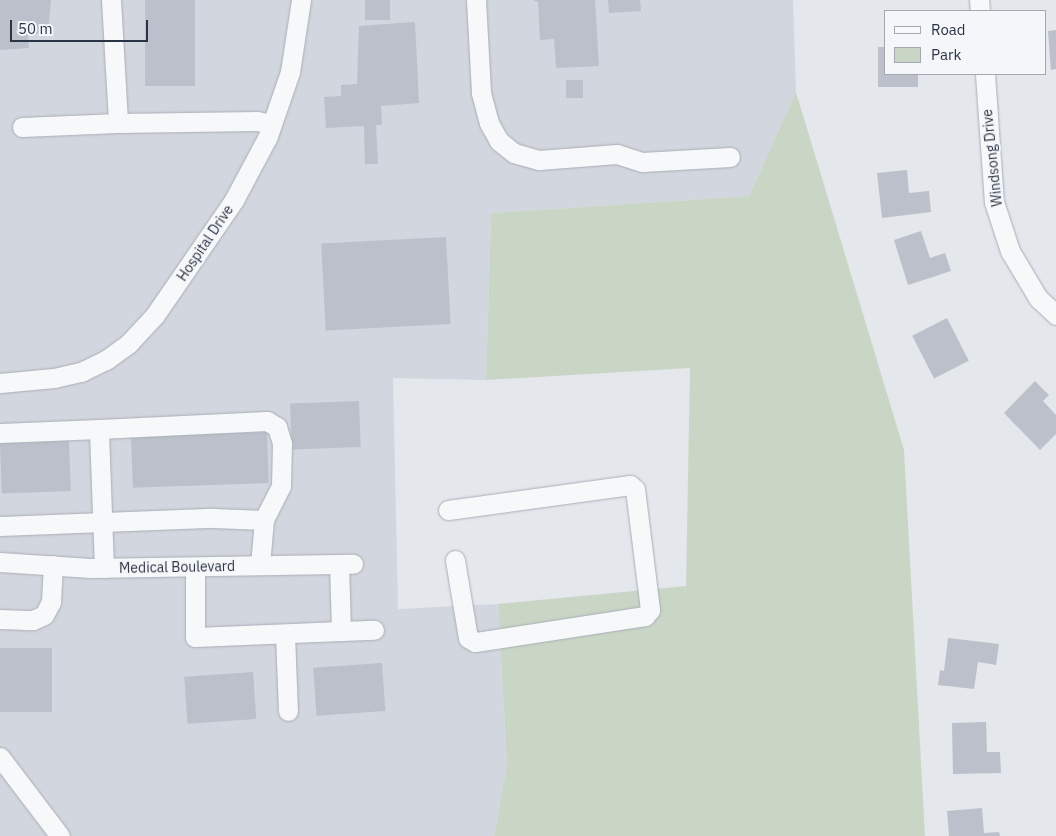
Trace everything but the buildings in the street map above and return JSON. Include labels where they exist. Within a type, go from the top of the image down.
[{"type":"street","points":[[111,0],[118,123]]},
{"type":"street","name":"Hospital Drive","points":[[0,383],[54,378],[81,372],[106,360],[129,343],[155,315],[234,200],[272,124],[290,72],[301,0]]},
{"type":"street","points":[[476,0],[481,93],[489,123],[499,141],[514,153],[539,160],[617,154],[642,162],[730,157]]},
{"type":"street","name":"Windsong Drive","points":[[985,75],[994,202],[1010,252],[1038,298],[1056,315]]},
{"type":"street","points":[[22,127],[118,123],[257,121],[272,124]]},
{"type":"street","points":[[0,432],[267,421],[277,428],[282,443],[281,486],[264,520],[260,565]]},
{"type":"street","points":[[99,429],[104,568]]},
{"type":"street","points":[[448,510],[630,485],[634,488],[650,610],[646,616],[475,642],[468,638],[455,560]]},
{"type":"street","points":[[0,526],[102,524],[213,518],[264,520]]},
{"type":"street","name":"Medical Boulevard","points":[[0,562],[104,568],[346,564],[341,631]]},
{"type":"street","points":[[0,618],[33,620],[44,615],[51,602],[53,565]]},
{"type":"street","points":[[195,567],[195,637],[374,630]]},
{"type":"street","points":[[285,634],[288,710]]},
{"type":"street","points":[[0,757],[60,836]]},
{"type":"shaded area","points":[[0,0],[793,0],[796,92],[749,196],[491,213],[486,380],[393,378],[398,609],[498,604],[507,765],[494,836],[0,836]]},
{"type":"green space","points":[[796,92],[904,450],[925,836],[494,836],[507,765],[498,604],[686,586],[690,368],[486,380],[491,213],[749,196]]}]
